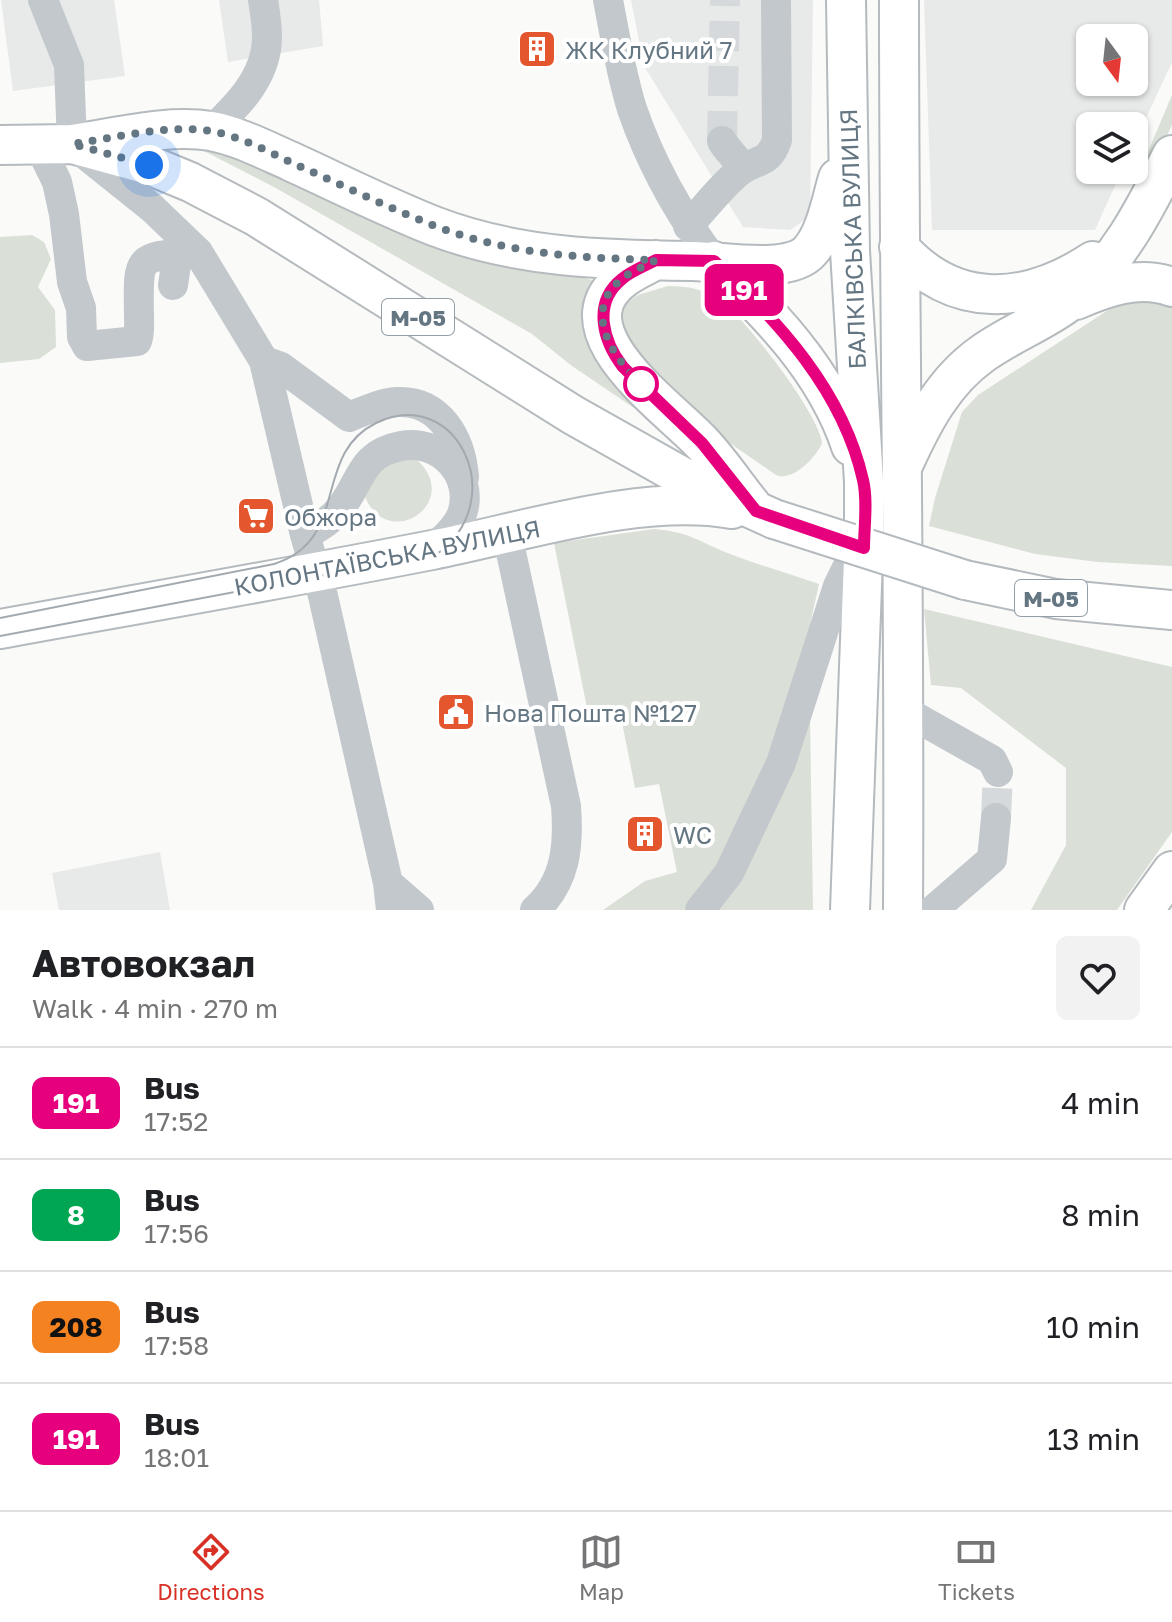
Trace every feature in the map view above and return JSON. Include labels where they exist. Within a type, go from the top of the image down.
[{"type":"main road","name":"БАЛКІВСЬКА ВУЛИЦЯ","points":[[846,0],[847,151],[864,482],[850,910]]},
{"type":"main road","name":"БАЛКІВСЬКА ВУЛИЦЯ","points":[[899,0],[905,711],[903,910]]},
{"type":"main road","points":[[55,144],[161,131],[211,131],[254,145],[434,226],[512,249],[562,257],[770,265],[800,260],[818,239],[847,151]]},
{"type":"main road","name":"М-05","points":[[0,145],[55,144],[149,165],[225,199],[573,415],[690,481],[765,515],[965,580],[1056,599],[1161,611]]},
{"type":"main road","points":[[1066,304],[1125,240],[1172,155]]},
{"type":"main road","points":[[899,247],[940,282],[980,294],[1003,294],[1053,282],[1079,270],[1125,240]]},
{"type":"main road","points":[[656,260],[622,279],[609,294],[603,314],[608,345],[623,367],[702,443],[765,515]]},
{"type":"main road","points":[[714,261],[751,297],[812,369],[843,422],[864,482]]},
{"type":"main road","points":[[901,469],[922,423],[959,373],[981,354],[1066,304],[1117,285],[1160,282],[1172,287]]},
{"type":"main road","name":"КОЛОНТАЇВСЬКА ВУЛИЦЯ","points":[[0,629],[429,551],[615,512],[671,506],[719,506],[765,515]]},
{"type":"main road","points":[[1144,910],[1172,871]]},
{"type":"street","points":[[43,0],[69,65],[55,144],[57,182],[72,282],[81,308],[83,341],[87,346],[137,341],[138,271],[145,260],[177,264]]},
{"type":"street","points":[[211,131],[243,100],[258,73],[267,40],[263,0]]},
{"type":"street","points":[[608,0],[631,106],[648,152],[688,226],[714,261]]},
{"type":"street","points":[[688,226],[742,169],[767,159],[777,140],[776,0]]},
{"type":"street","points":[[722,141],[742,169]]},
{"type":"street","points":[[55,144],[152,208],[177,264],[264,361],[305,535],[317,572],[390,896],[419,910]]},
{"type":"street","points":[[264,361],[281,367],[349,417],[398,402],[425,407],[449,428],[457,439],[463,462],[465,499],[461,517],[429,551]]},
{"type":"street","points":[[305,535],[328,522],[340,509],[365,464],[379,453],[401,445],[418,445],[445,455],[455,465],[465,499]]},
{"type":"street","points":[[700,910],[729,873],[781,763],[838,586],[864,532]]},
{"type":"street","points":[[507,534],[568,827],[560,877],[548,898],[535,910]]},
{"type":"street","points":[[905,711],[992,760],[998,772]]},
{"type":"street","points":[[933,910],[992,859],[996,818]]},
{"type":"shaded area","points":[[1,0],[114,0],[125,76],[13,91]]},
{"type":"shaded area","points":[[219,0],[319,0],[323,46],[228,62]]},
{"type":"shaded area","points":[[631,0],[813,0],[810,216],[790,230],[743,227],[644,66]]},
{"type":"shaded area","points":[[924,0],[1172,0],[1172,62],[1148,114],[1076,112],[1076,184],[1116,184],[1095,230],[932,230]]},
{"type":"shaded area","points":[[1172,95],[1172,125],[1148,175],[1148,152]]},
{"type":"shaded area","points":[[198,148],[214,150],[415,232],[592,280],[590,294],[671,433],[572,366],[532,334],[274,187]]},
{"type":"shaded area","points":[[1134,184],[1144,184],[1127,219],[1120,218]]},
{"type":"shaded area","points":[[32,235],[44,242],[51,259],[38,287],[55,310],[56,347],[39,359],[0,363],[0,237]]},
{"type":"shaded area","points":[[668,286],[696,289],[721,301],[780,368],[808,411],[822,443],[803,467],[789,475],[776,475],[701,423],[624,348],[620,314],[626,303],[638,295]]},
{"type":"shaded area","points":[[1128,297],[1172,299],[1172,566],[1098,562],[1035,554],[929,526],[962,412],[978,395]]},
{"type":"shaded area","points":[[416,459],[429,475],[432,491],[427,505],[417,516],[403,521],[388,520],[375,512],[364,494],[374,463]]},
{"type":"shaded area","points":[[654,529],[686,535],[741,558],[819,584],[785,719],[726,858],[684,910],[603,910],[645,881],[677,872],[659,784],[635,788],[619,707],[588,713],[554,543]]},
{"type":"shaded area","points":[[924,609],[1172,667],[1172,832],[1117,910],[1031,910],[1066,845],[1066,768],[961,688],[931,685]]},
{"type":"shaded area","points":[[810,716],[813,910],[717,910]]},
{"type":"shaded area","points":[[160,852],[170,910],[59,910],[52,873]]},
{"type":"tunnel","points":[[722,141],[725,0]]},
{"type":"tunnel","points":[[996,818],[998,772]]},
{"type":"tram line","points":[[0,618],[274,564],[298,552],[313,536],[323,517],[343,455],[356,437],[376,423],[405,415],[430,419],[450,433],[465,453],[472,478],[470,505],[459,531],[437,554],[0,636]]},
{"type":"bus line","name":"191","points":[[656,260],[714,261],[751,297],[812,369],[829,393],[843,422],[864,482],[864,548],[756,511],[702,443],[623,367],[608,345],[603,314],[609,294],[622,279],[656,260]]},
{"type":"place","name":"ЖК Клубний 7","points":[[537,49]]},
{"type":"place","name":"Обжора","points":[[256,516]]},
{"type":"place","name":"Нова Пошта №127","points":[[456,712]]},
{"type":"place","name":"WC","points":[[645,834]]},
{"type":"route","points":[[149,165],[72,144],[161,131],[211,131],[254,145],[434,226],[471,238],[562,257],[656,260],[615,286],[605,303],[603,314],[608,345],[623,367],[643,386],[641,384]]}]
